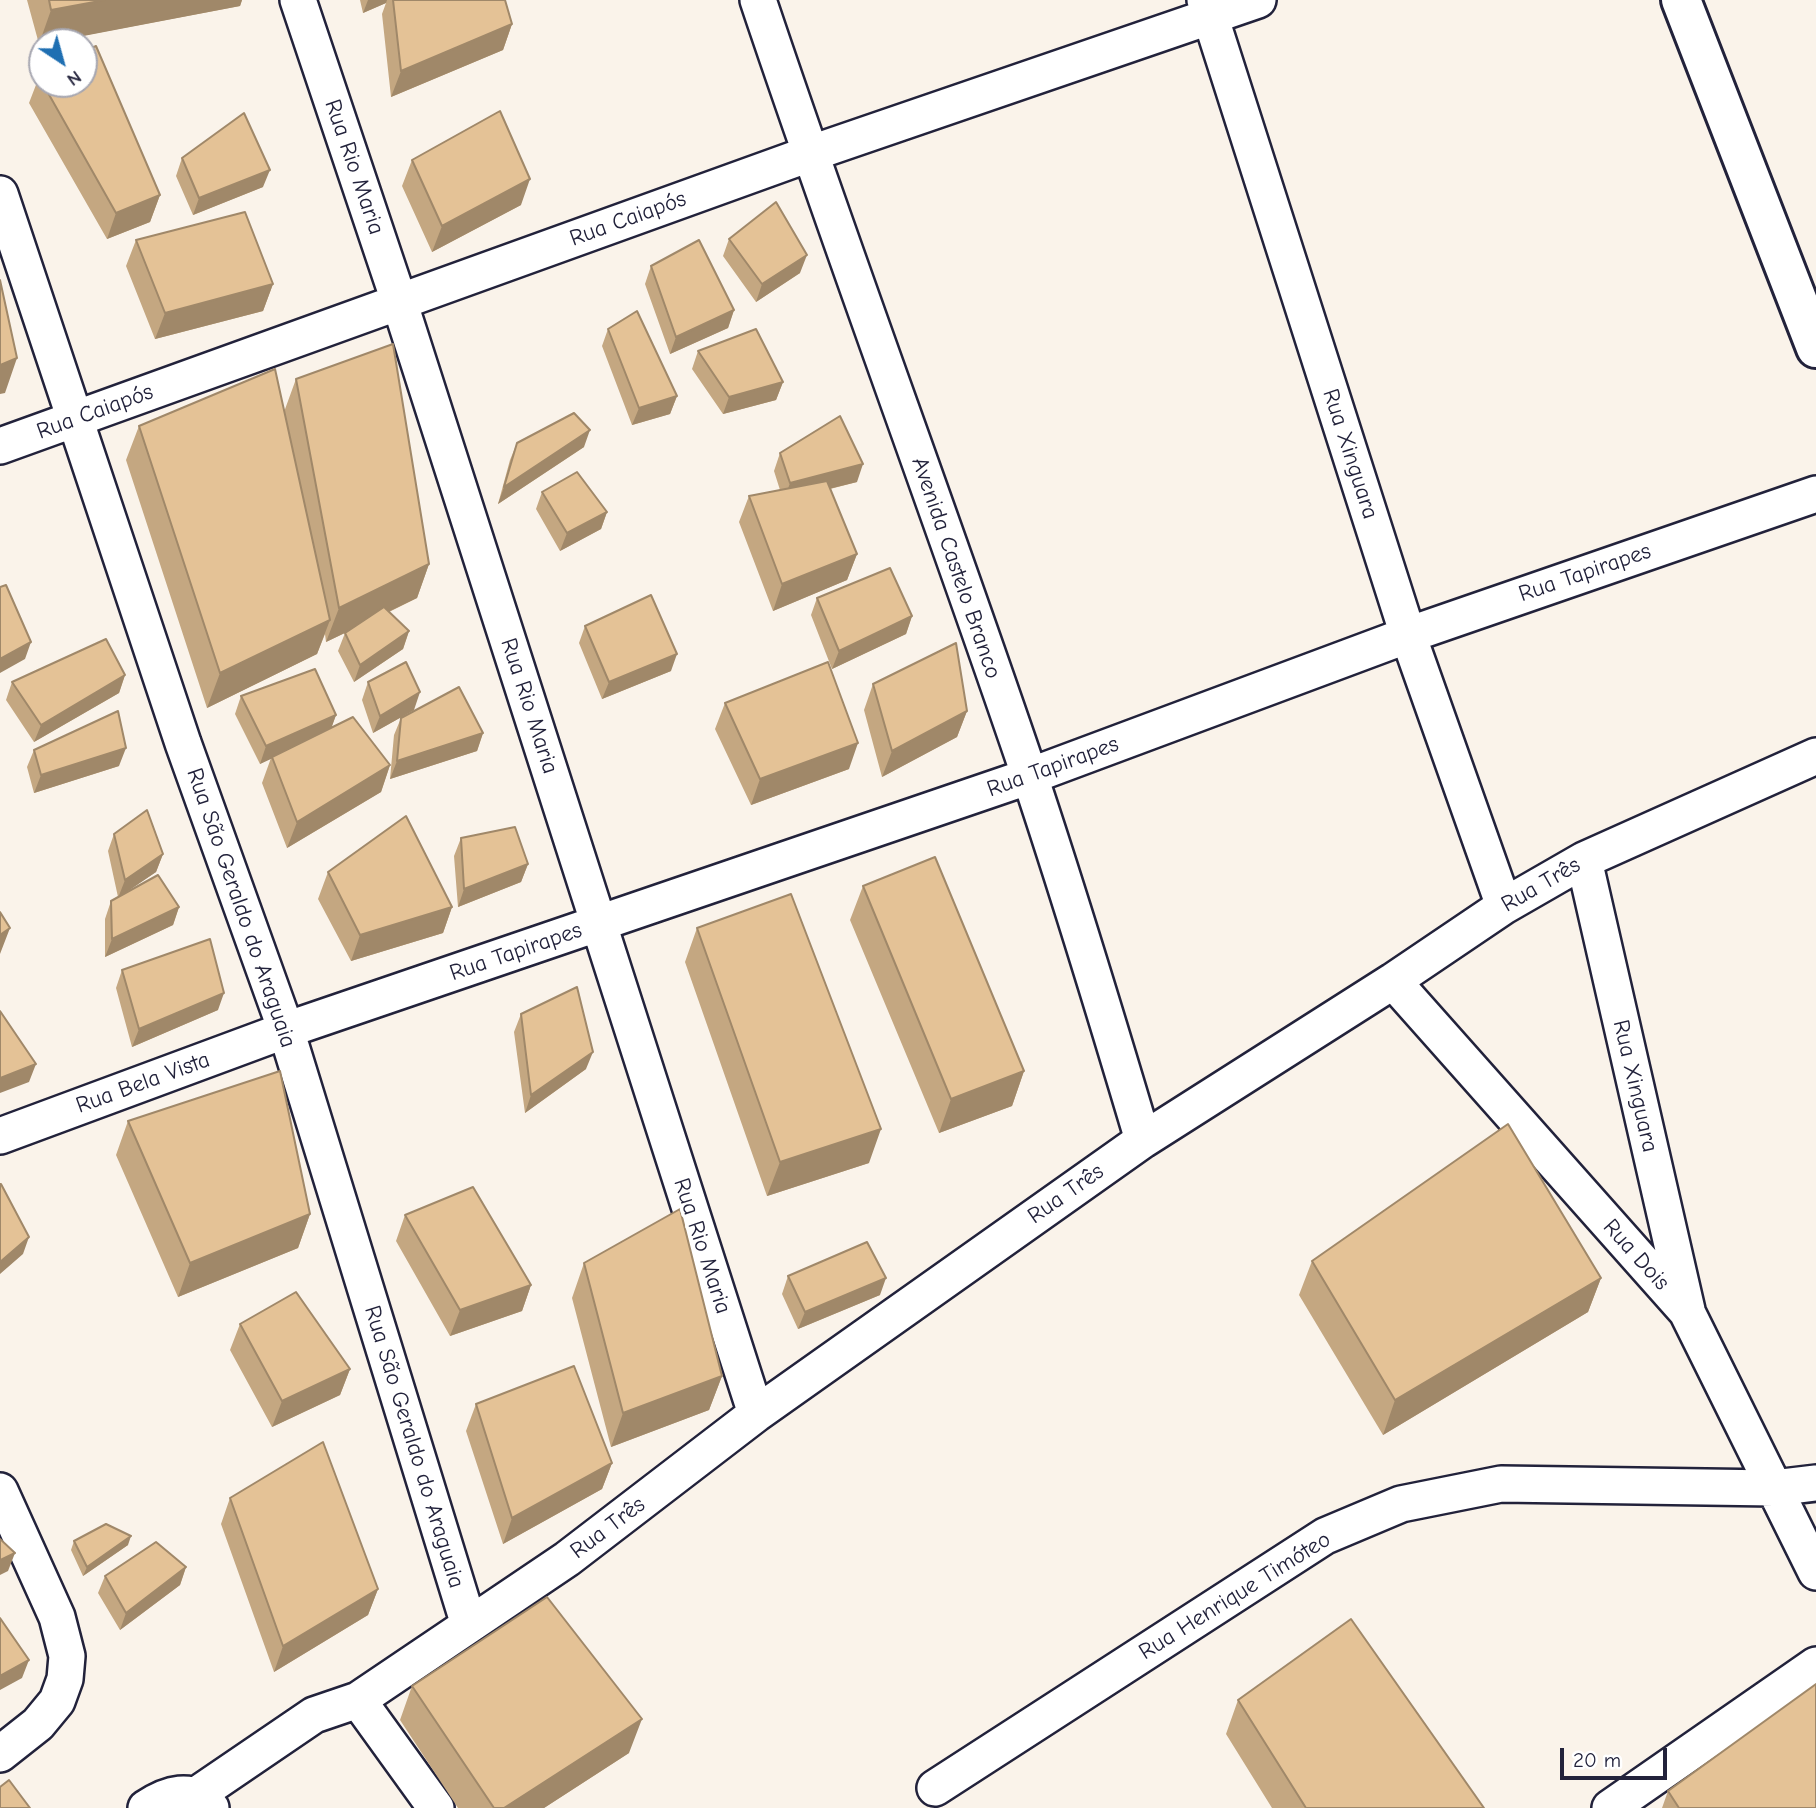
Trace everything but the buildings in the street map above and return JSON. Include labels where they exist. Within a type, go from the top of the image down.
[{"type":"street","name":"Rua Rio Maria","points":[[298,0],[399,301],[756,1414]]},
{"type":"street","name":"Avenida Castelo Branco","points":[[758,0],[809,154],[1030,776],[1143,1140]]},
{"type":"street","name":"Rua Caiapós","points":[[0,446],[1208,8],[1258,0]]},
{"type":"street","points":[[1681,0],[1816,348]]},
{"type":"street","name":"Rua Xinguara","points":[[1208,8],[1408,635],[1504,905]]},
{"type":"street","name":"Rua São Geraldo do Araguaia","points":[[0,194],[183,743],[286,1030],[469,1625]]},
{"type":"street","name":"Rua Tapirapes","points":[[286,1030],[1030,776],[1408,635],[1816,494]]},
{"type":"street","name":"Rua Três","points":[[203,1802],[314,1715],[358,1700],[567,1559],[756,1414],[1143,1140],[1393,981],[1504,905],[1584,860],[1816,755]]},
{"type":"street","name":"Rua Xinguara","points":[[1584,860],[1687,1312]]},
{"type":"street","name":"Rua Dois","points":[[1393,981],[1687,1312],[1816,1572]]},
{"type":"street","name":"Rua Bela Vista","points":[[0,1136],[286,1030]]},
{"type":"street","name":"Rua Henrique Timóteo","points":[[935,1788],[1325,1536],[1401,1504],[1501,1484],[1774,1488],[1816,1483]]},
{"type":"street","points":[[0,1491],[57,1616],[67,1656],[65,1679],[57,1701],[38,1724],[0,1754]]},
{"type":"street","points":[[1611,1808],[1816,1665]]},
{"type":"street","points":[[358,1700],[436,1808]]},
{"type":"street","points":[[146,1808],[172,1793],[183,1793],[203,1802]]}]
